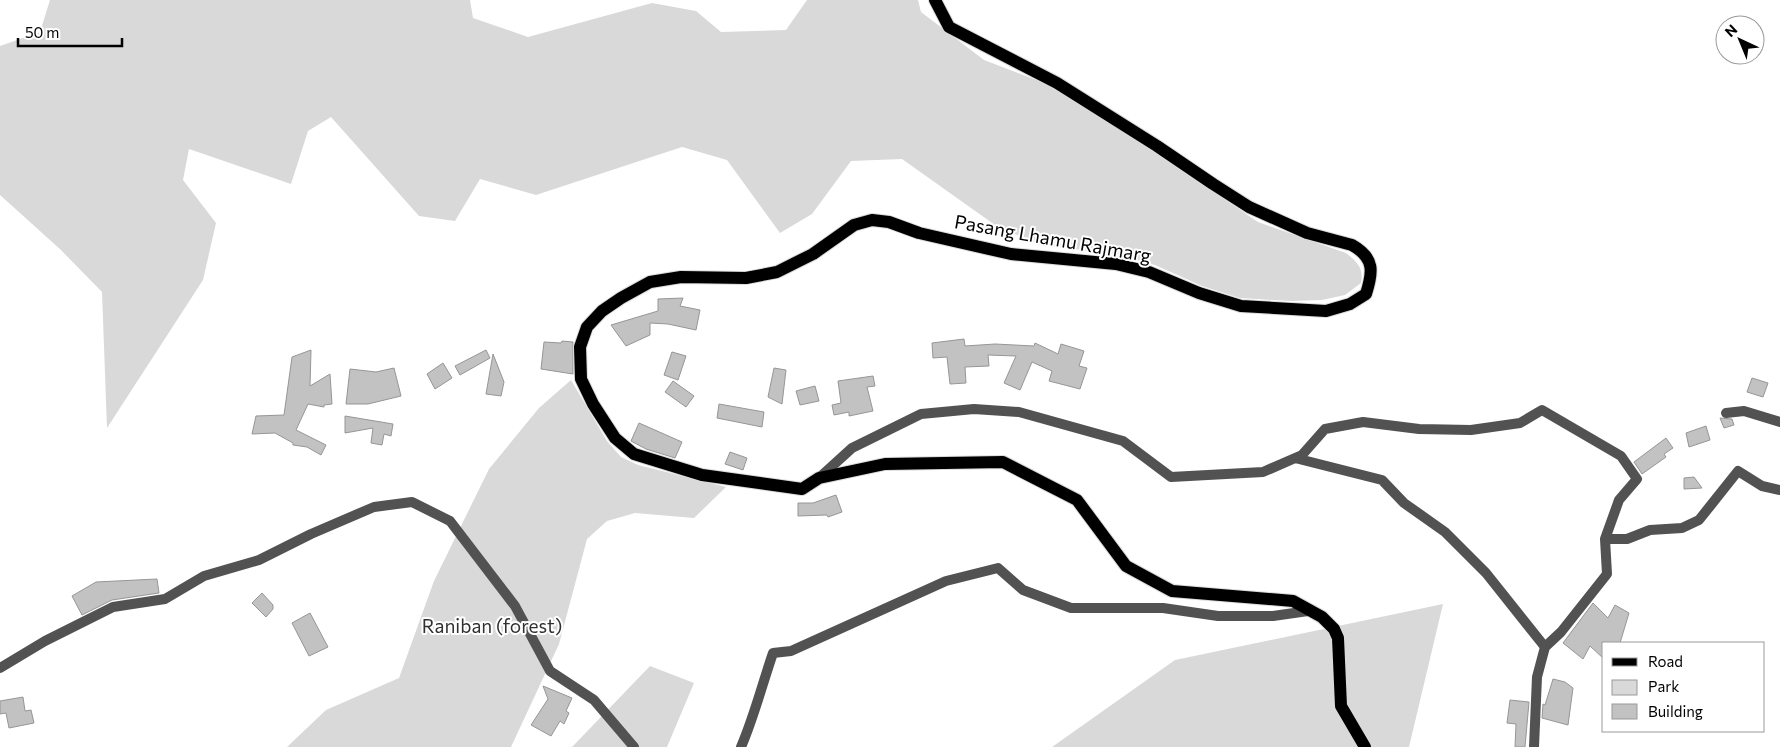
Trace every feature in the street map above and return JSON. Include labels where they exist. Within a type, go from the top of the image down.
[{"type":"main road","name":"Pasang Lhamu Rajmarg","points":[[935,0],[949,27],[1057,82],[1249,207],[1307,233],[1358,248],[1368,259],[1372,270],[1366,294],[1350,304],[1326,311],[1241,306],[1199,293],[1149,272],[1116,264],[1011,254],[919,233],[889,222],[872,220],[854,225],[813,254],[778,272],[746,278],[681,277],[650,282],[621,298],[602,311],[587,327],[580,347],[580,379],[593,404],[615,438],[634,454],[702,475],[802,489],[819,478],[885,464],[1002,462],[1076,500],[1126,566],[1172,590],[1293,601],[1308,611],[1322,617],[1338,638],[1341,706],[1365,747]]},
{"type":"street","points":[[819,478],[852,448],[920,414],[974,409],[1019,412],[1123,441],[1171,477],[1263,472],[1302,455],[1325,429],[1364,422],[1419,429],[1471,430],[1520,423],[1542,410],[1621,456],[1636,479],[1619,500],[1605,539],[1607,574],[1561,632],[1545,647],[1537,677],[1534,747]]},
{"type":"street","points":[[1726,413],[1744,411],[1780,422]]},
{"type":"street","points":[[1295,458],[1382,480],[1404,503],[1444,532],[1486,573],[1545,647]]},
{"type":"street","points":[[1605,539],[1627,539],[1650,530],[1682,528],[1699,520],[1738,471],[1762,486],[1780,490]]},
{"type":"street","points":[[0,668],[45,641],[113,606],[165,599],[204,576],[259,560],[311,534],[374,507],[412,502],[450,521],[515,606],[550,671],[594,700],[634,747]]},
{"type":"street","points":[[740,747],[751,724],[762,683],[773,653],[791,650],[946,581],[998,568],[1023,590],[1071,608],[1164,608],[1218,616],[1273,616],[1308,611]]},
{"type":"green space","points":[[50,0],[470,0],[473,18],[528,37],[652,3],[696,11],[721,32],[786,30],[807,0],[918,0],[921,12],[984,60],[1060,89],[1258,222],[1346,253],[1359,266],[1362,278],[1361,283],[1345,295],[1322,300],[1291,301],[1240,298],[1202,286],[1155,265],[1116,254],[1040,245],[995,225],[902,159],[851,161],[812,214],[780,233],[727,160],[682,147],[536,195],[480,179],[455,221],[419,216],[331,117],[308,131],[291,184],[189,149],[183,180],[216,223],[203,280],[107,428],[102,292],[61,250],[0,195],[0,46],[40,32]]},
{"type":"green space","name":"Raniban (forest)","points":[[571,380],[607,441],[621,457],[638,465],[726,487],[694,518],[635,513],[607,521],[587,539],[559,644],[511,747],[287,747],[326,710],[399,678],[434,581],[489,469],[539,408]]},
{"type":"green space","points":[[1443,604],[1409,747],[1052,747],[1175,660]]},
{"type":"green space","points":[[650,666],[694,683],[667,747],[572,747]]},
{"type":"building","points":[[683,298],[680,306],[700,310],[696,330],[668,324],[650,323],[650,335],[626,346],[611,325],[658,311],[658,299]]},
{"type":"building","points":[[964,339],[965,346],[995,344],[1034,346],[1035,343],[1058,354],[1061,344],[1084,351],[1079,366],[1087,368],[1080,389],[1049,381],[1052,371],[1032,362],[1020,390],[1004,383],[1016,356],[988,355],[989,366],[965,367],[966,383],[950,384],[947,357],[933,358],[932,343]]},
{"type":"building","points":[[562,341],[573,342],[573,374],[541,369],[544,342],[561,343]]},
{"type":"building","points":[[311,350],[310,386],[330,374],[332,404],[324,405],[324,407],[308,404],[296,430],[326,445],[321,455],[307,447],[293,445],[293,443],[275,433],[252,434],[256,416],[284,415],[292,357]]},
{"type":"building","points":[[486,350],[490,358],[460,375],[455,366]]},
{"type":"building","points":[[672,352],[686,356],[678,380],[664,375]]},
{"type":"building","points":[[493,354],[504,382],[501,396],[486,394]]},
{"type":"building","points":[[443,363],[452,378],[435,389],[427,374]]},
{"type":"building","points":[[394,368],[401,396],[368,404],[346,404],[350,369],[376,372]]},
{"type":"building","points":[[774,368],[786,370],[782,404],[768,397]]},
{"type":"building","points":[[873,376],[875,386],[867,387],[873,411],[849,416],[849,412],[834,415],[832,405],[841,403],[838,381]]},
{"type":"building","points":[[1752,378],[1768,383],[1763,397],[1747,392]]},
{"type":"building","points":[[673,381],[694,396],[686,407],[665,392]]},
{"type":"building","points":[[815,386],[819,401],[800,405],[796,391]]},
{"type":"building","points":[[719,404],[764,412],[762,427],[717,418]]},
{"type":"building","points":[[345,416],[393,424],[391,436],[384,434],[382,445],[371,443],[373,428],[345,433]]},
{"type":"building","points":[[1720,418],[1732,419],[1734,425],[1724,428]]},
{"type":"building","points":[[639,423],[682,442],[675,458],[646,449],[631,441]]},
{"type":"building","points":[[1706,426],[1710,440],[1689,447],[1686,433]]},
{"type":"building","points":[[1666,438],[1673,448],[1664,454],[1666,457],[1642,474],[1634,462]]},
{"type":"building","points":[[730,452],[747,458],[743,470],[725,464]]},
{"type":"building","points":[[1694,477],[1702,488],[1684,489],[1684,478]]},
{"type":"building","points":[[836,495],[842,512],[828,517],[827,515],[798,516],[798,503],[813,503]]},
{"type":"building","points":[[157,579],[159,593],[112,600],[82,615],[72,596],[96,582]]},
{"type":"building","points":[[262,593],[273,605],[273,609],[266,617],[252,603]]},
{"type":"building","points":[[1593,603],[1608,618],[1615,605],[1629,613],[1620,642],[1602,642],[1602,657],[1590,646],[1583,659],[1563,643]]},
{"type":"building","points":[[310,613],[328,647],[309,656],[292,623]]},
{"type":"building","points":[[1553,679],[1565,682],[1573,688],[1568,725],[1542,718],[1543,704],[1545,705]]},
{"type":"building","points":[[543,686],[572,698],[566,711],[569,713],[564,724],[560,721],[551,736],[531,725],[548,699]]},
{"type":"building","points":[[23,697],[25,711],[31,710],[34,723],[9,728],[6,713],[0,714],[0,701]]},
{"type":"building","points":[[1510,700],[1529,702],[1525,747],[1515,747],[1516,724],[1507,723]]}]
